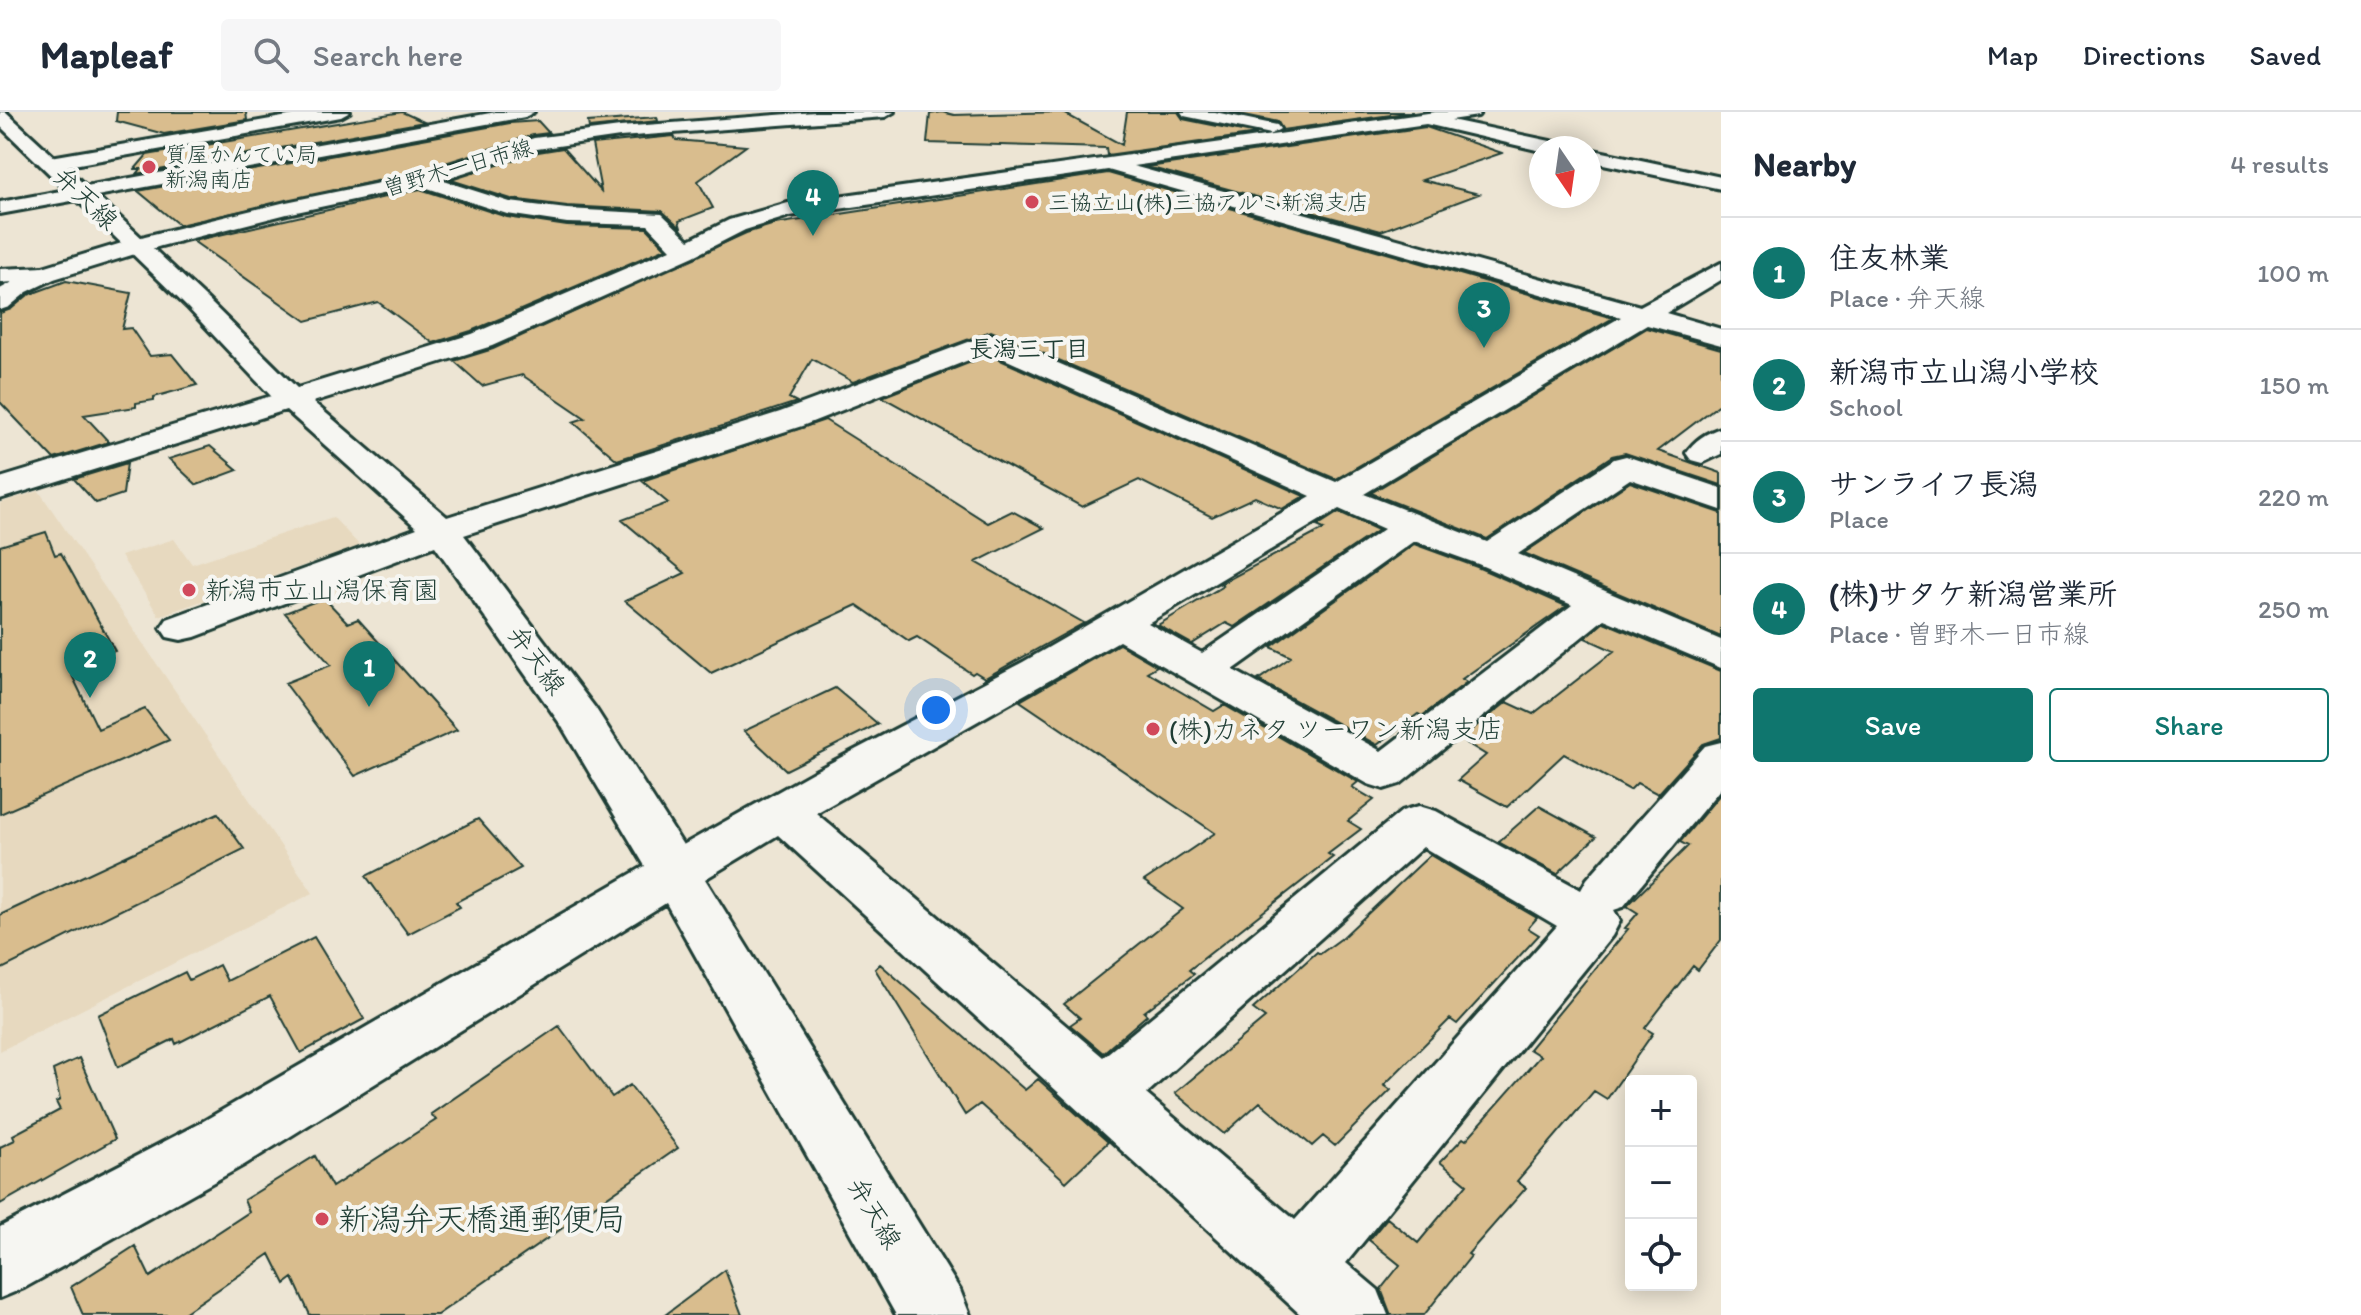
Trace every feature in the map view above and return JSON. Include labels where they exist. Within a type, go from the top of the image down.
[{"type":"street","points":[[31,153],[296,112]]},
{"type":"street","points":[[31,153],[341,112]]},
{"type":"street","points":[[0,208],[463,116],[525,112]]},
{"type":"street","name":"曽野木一日市線","points":[[0,302],[18,287],[45,274],[137,246],[220,223],[422,180],[514,149],[569,137],[885,112]]},
{"type":"street","points":[[1190,112],[1301,135]]},
{"type":"street","points":[[5,480],[292,400],[482,340],[686,251],[737,225],[788,210],[1467,112]]},
{"type":"street","name":"弁天線","points":[[0,116],[31,153],[81,193],[196,302],[292,400],[442,531],[580,719],[675,873],[935,1315]]},
{"type":"street","points":[[463,116],[514,149]]},
{"type":"street","points":[[1420,119],[1529,142]]},
{"type":"street","points":[[1672,172],[1709,156]]},
{"type":"street","points":[[1601,157],[1721,183]]},
{"type":"street","points":[[1103,164],[1721,337]]},
{"type":"street","points":[[422,180],[507,208],[567,216],[654,219],[686,251]]},
{"type":"street","points":[[0,1264],[222,1144],[675,873],[1038,671],[1721,270]]},
{"type":"street","points":[[0,276],[45,274]]},
{"type":"street","points":[[181,628],[491,513],[791,419],[990,342],[1410,527],[1491,556],[1721,655]]},
{"type":"street","points":[[1491,556],[1626,466],[1721,500]]},
{"type":"street","points":[[1205,670],[1410,527]]},
{"type":"street","points":[[1117,623],[1384,773],[1599,603]]},
{"type":"street","points":[[1605,893],[1721,757]]},
{"type":"street","points":[[783,812],[1353,1315]]},
{"type":"street","points":[[1103,1094],[1419,823],[1593,921],[1299,1267]]},
{"type":"shaded area","points":[[39,491],[313,893],[0,1051],[0,503]]},
{"type":"shaded area","name":"新潟市立山潟保育園","points":[[333,517],[360,546],[159,616],[121,556],[174,539],[192,564]]},
{"type":"building","points":[[117,112],[246,112],[247,120],[164,134],[116,121]]},
{"type":"building","points":[[402,112],[424,122],[137,174],[141,169],[135,169],[147,155]]},
{"type":"building","points":[[942,112],[954,115],[1062,112],[1122,145],[1127,112],[1178,112],[1183,119],[1257,134],[1107,155],[1106,148],[927,143],[930,114]]},
{"type":"building","points":[[1230,112],[1413,112],[1282,130],[1278,122]]},
{"type":"building","points":[[657,117],[658,121],[589,128],[588,122]]},
{"type":"building","points":[[538,121],[549,133],[533,135],[417,172],[179,225],[138,191],[510,123]]},
{"type":"building","points":[[1426,127],[1502,153],[1422,180],[1479,194],[1381,231],[1148,167]]},
{"type":"building","points":[[674,136],[676,140],[746,146],[698,181],[713,208],[679,221],[681,228],[662,211],[567,206],[511,199],[451,180],[538,152],[563,148],[601,191],[592,144]]},
{"type":"building","points":[[1108,173],[1613,318],[1336,479],[991,331],[853,382],[812,359],[789,398],[797,402],[617,460],[573,422],[585,418],[522,375],[482,386],[454,361],[493,349],[746,233],[775,224]]},
{"type":"building","points":[[420,189],[507,217],[567,226],[647,228],[666,248],[471,331],[433,343],[378,302],[306,321],[193,241]]},
{"type":"building","points":[[66,281],[131,293],[122,329],[131,328],[150,356],[172,354],[197,385],[136,403],[136,407],[84,415],[109,442],[54,459],[0,402],[0,313],[11,309],[28,295]]},
{"type":"building","points":[[1647,328],[1721,349],[1721,403],[1658,451],[1721,473],[1721,485],[1625,453],[1612,456],[1487,539],[1371,493]]},
{"type":"building","points":[[989,355],[1304,496],[1282,509],[1255,497],[1212,517],[1139,480],[1082,507],[882,397]]},
{"type":"building","points":[[825,420],[988,523],[1012,511],[1044,528],[976,562],[1084,623],[985,678],[975,672],[972,674],[917,637],[909,641],[857,605],[711,673],[625,601],[685,573],[622,520],[668,503],[642,481]]},
{"type":"building","points":[[210,446],[238,470],[197,485],[169,459]]},
{"type":"building","points":[[127,463],[123,494],[96,503],[74,479]]},
{"type":"building","points":[[1630,482],[1721,513],[1721,637],[1524,553]]},
{"type":"building","points":[[1339,512],[1378,530],[1234,627],[1226,623],[1192,644],[1158,625],[1223,586],[1220,584],[1324,529],[1317,526]]},
{"type":"building","points":[[46,532],[55,555],[61,553],[115,651],[68,667],[98,729],[145,709],[169,740],[0,814],[0,546]]},
{"type":"building","points":[[1414,544],[1477,567],[1566,606],[1462,679],[1467,682],[1422,716],[1418,714],[1377,745],[1258,680],[1291,657],[1271,647]]},
{"type":"building","points":[[324,598],[348,623],[358,619],[457,730],[355,776],[285,683],[331,665],[285,613]]},
{"type":"building","points":[[1604,622],[1721,671],[1721,738],[1703,744],[1658,794],[1637,783],[1630,790],[1564,754],[1507,807],[1458,780],[1486,755],[1460,739],[1507,702],[1533,714],[1614,651],[1585,638]]},
{"type":"building","points":[[1119,644],[1157,666],[1147,672],[1214,711],[1224,705],[1358,782],[1352,787],[1374,800],[1348,821],[1361,829],[1328,854],[1333,857],[1189,970],[1194,974],[1144,1012],[1147,1015],[1103,1053],[1070,1025],[1080,1018],[1064,1004],[1183,909],[1144,881],[1215,833],[1020,701]]},
{"type":"building","points":[[835,688],[878,724],[786,770],[744,731]]},
{"type":"building","points":[[1721,793],[1721,940],[1698,970],[1693,966],[1645,1028],[1653,1033],[1607,1099],[1594,1091],[1517,1181],[1526,1188],[1468,1254],[1471,1256],[1424,1315],[1391,1315],[1381,1289],[1400,1265],[1369,1240],[1387,1218],[1418,1243],[1467,1184],[1440,1162],[1463,1138],[1466,1140],[1540,1056],[1529,1049],[1638,913],[1627,906],[1688,846],[1680,842]]},
{"type":"building","points":[[1539,806],[1596,837],[1557,874],[1498,842]]},
{"type":"building","points":[[218,813],[244,849],[0,970],[0,915]]},
{"type":"building","points":[[478,819],[521,868],[456,902],[460,907],[408,934],[366,876]]},
{"type":"building","points":[[1430,855],[1537,918],[1528,928],[1539,935],[1457,1024],[1450,1019],[1384,1085],[1391,1090],[1335,1146],[1323,1136],[1312,1146],[1260,1102],[1224,1134],[1175,1093],[1265,1018],[1253,1009],[1317,952],[1320,954],[1342,938]]},
{"type":"building","points":[[314,937],[364,1019],[301,1053],[270,996],[176,1044],[174,1039],[118,1067],[98,1015],[185,972],[189,980],[219,965],[227,981]]},
{"type":"building","points":[[880,964],[1025,1090],[1038,1079],[1108,1142],[1066,1182],[980,1104],[965,1115],[875,969]]},
{"type":"building","points":[[559,1026],[612,1097],[630,1085],[678,1148],[437,1315],[310,1315],[293,1278],[285,1284],[270,1254],[181,1315],[83,1315],[71,1287],[135,1246],[150,1277],[249,1212],[244,1200],[315,1156],[332,1187],[436,1120],[431,1114]]},
{"type":"building","points":[[79,1058],[115,1139],[0,1204],[0,1147],[15,1140],[13,1135],[60,1110],[56,1102],[60,1100],[53,1070]]},
{"type":"building","points":[[725,1270],[742,1315],[665,1315]]},
{"type":"place","name":"質屋かんてい局 新潟南店","points":[[149,167]]},
{"type":"place","name":"三協立山(株)三協アルミ新潟支店","points":[[1032,202]]},
{"type":"place","name":"(株)サタケ新潟営業所","points":[[813,236]]},
{"type":"place","name":"サンライフ長潟","points":[[1484,348]]},
{"type":"place","name":"新潟市立山潟保育園","points":[[189,590]]},
{"type":"place","name":"新潟市立山潟小学校","points":[[90,698]]},
{"type":"place","name":"住友林業","points":[[369,707]]},
{"type":"place","name":"(株)カネタ ツーワン新潟支店","points":[[1153,729]]},
{"type":"place","name":"新潟弁天橋通郵便局","points":[[322,1219]]},
{"type":"district","name":"長潟三丁目","points":[[1029,349]]}]
